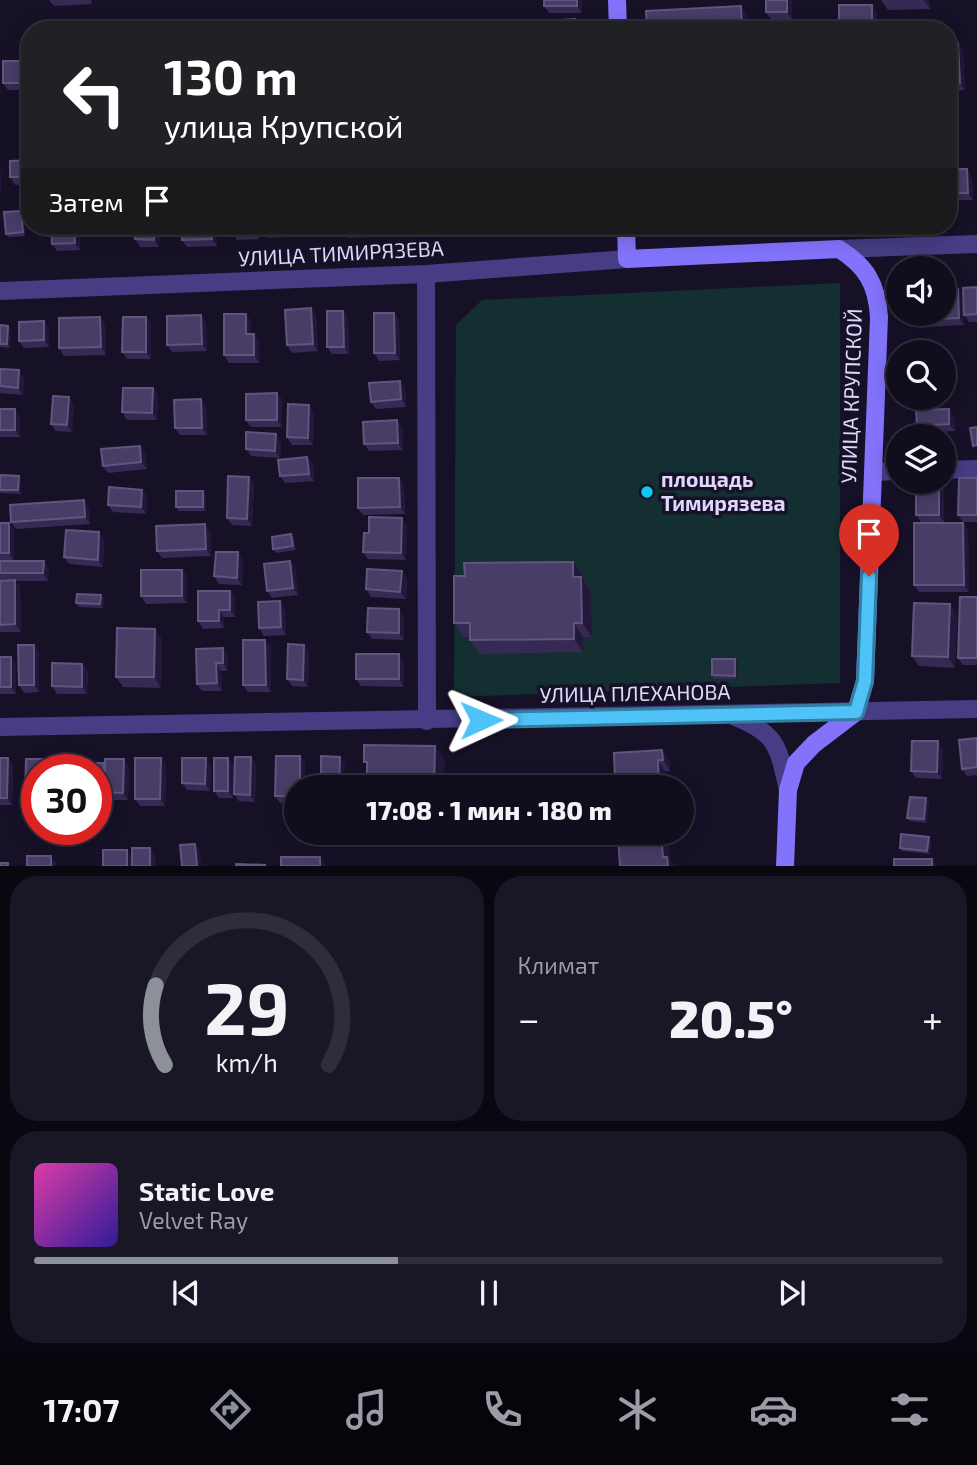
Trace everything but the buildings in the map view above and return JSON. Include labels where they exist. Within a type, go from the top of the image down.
[{"type":"street","points":[[617,0],[618,21]]},
{"type":"street","points":[[626,235],[627,259]]},
{"type":"street","name":"УЛИЦА ТИМИРЯЗЕВА","points":[[0,291],[426,274],[627,259],[977,244]]},
{"type":"street","name":"УЛИЦА КРУПСКОЙ","points":[[839,249],[866,272],[874,284],[878,300],[865,681],[856,712]]},
{"type":"street","points":[[426,274],[427,721]]},
{"type":"street","points":[[956,469],[977,468]]},
{"type":"street","points":[[873,472],[886,471]]},
{"type":"street","name":"УЛИЦА ПЛЕХАНОВА","points":[[0,727],[977,709]]},
{"type":"street","points":[[785,866],[788,790],[796,763],[814,744],[856,712]]},
{"type":"street","points":[[729,714],[761,727],[774,743],[788,790]]},
{"type":"green space","name":"площадь Тимирязева","points":[[840,283],[840,683],[454,697],[456,325],[482,300]]},
{"type":"place","name":"площадь Тимирязева","points":[[647,492]]},
{"type":"route","points":[[481,720],[856,712],[865,681],[869,576]]}]
